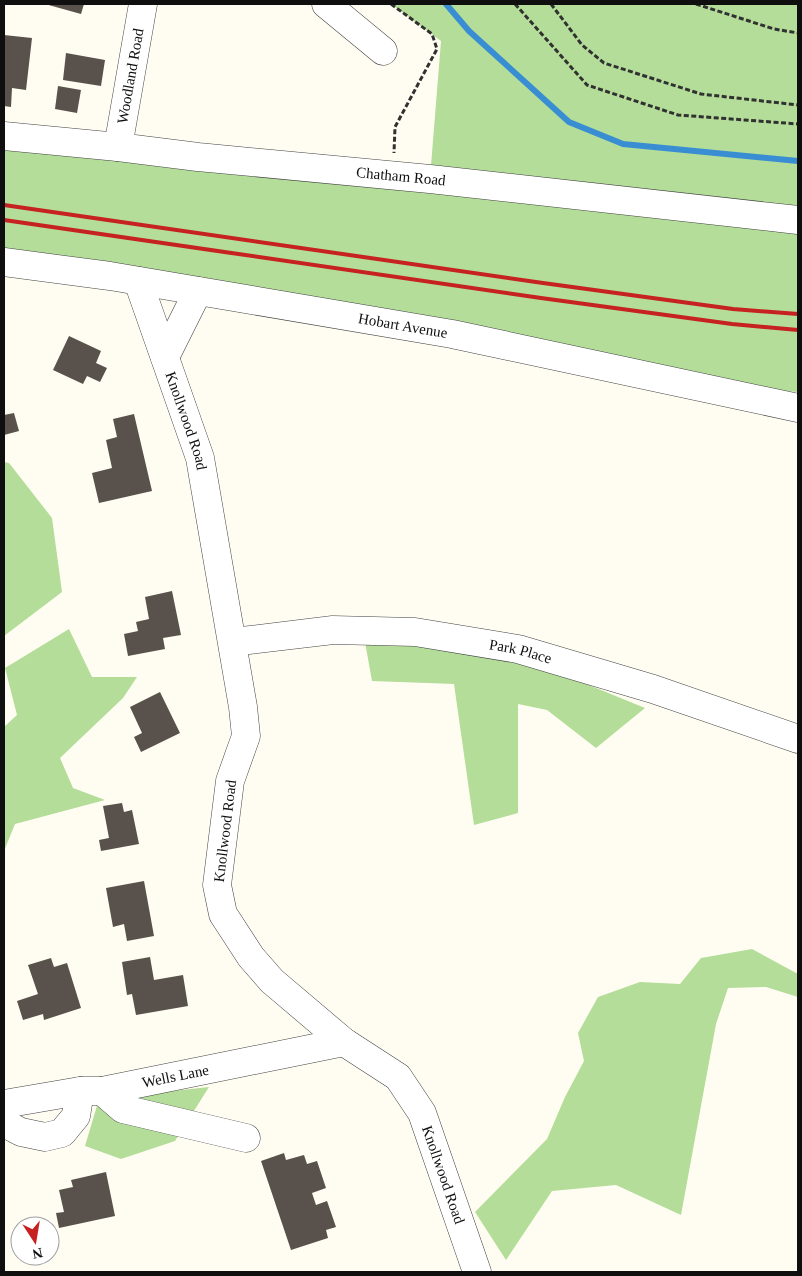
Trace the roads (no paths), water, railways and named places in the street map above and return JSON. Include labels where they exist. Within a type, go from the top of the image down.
[{"type":"street","name":"Woodland Road","points":[[118,147],[143,4]]},
{"type":"street","points":[[326,4],[383,51]]},
{"type":"street","name":"Chatham Road","points":[[4,136],[118,147],[198,158],[430,179],[798,220]]},
{"type":"street","name":"Hobart Avenue","points":[[4,262],[138,281],[452,334],[798,408]]},
{"type":"street","name":"Knollwood Road","points":[[138,281],[200,458],[232,642],[246,736],[230,781],[222,838],[217,885],[223,914],[251,957],[272,981],[344,1042],[398,1077],[422,1113],[477,1272]]},
{"type":"street","points":[[165,356],[198,291]]},
{"type":"street","name":"Park Place","points":[[232,642],[333,630],[415,632],[518,649],[653,689],[798,739]]},
{"type":"street","name":"Wells Lane","points":[[4,1104],[91,1091],[344,1042]]},
{"type":"street","points":[[4,1123],[20,1132],[45,1137],[62,1133],[76,1116],[91,1091],[123,1109],[246,1138]]},
{"type":"waterway","points":[[446,4],[469,31],[569,122],[623,144],[798,161]]},
{"type":"railway","points":[[4,205],[543,283],[733,309],[798,314]]},
{"type":"railway","points":[[4,220],[541,298],[732,324],[798,330]]}]
